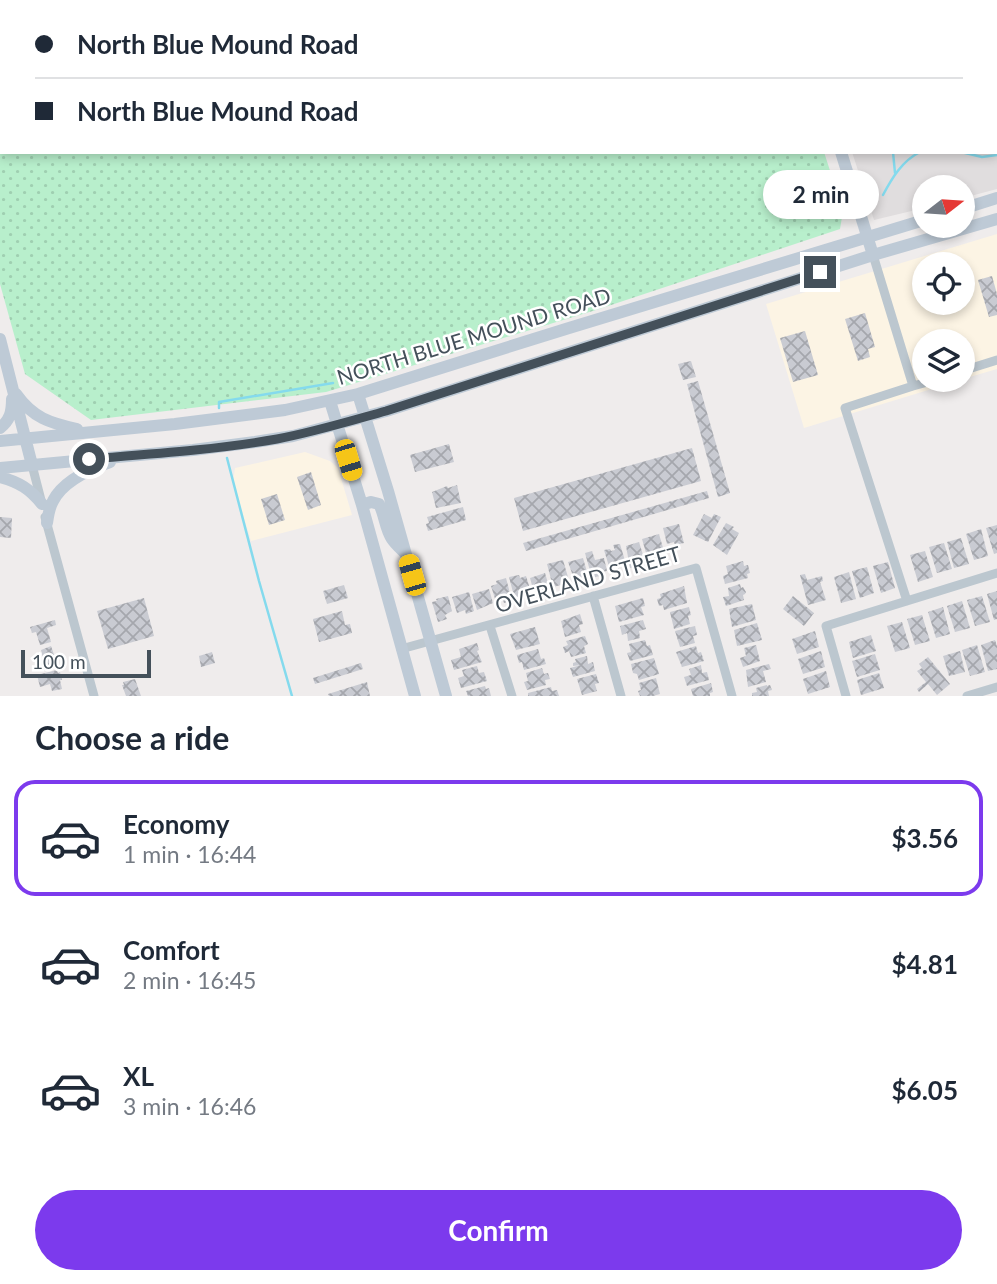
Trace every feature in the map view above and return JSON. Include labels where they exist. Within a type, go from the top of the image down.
[{"type":"main road","points":[[842,154],[873,255]]},
{"type":"main road","points":[[975,205],[997,198]]},
{"type":"main road","name":"NORTH BLUE MOUND ROAD","points":[[0,468],[132,456],[293,436],[365,417],[996,218]]},
{"type":"main road","name":"NORTH BLUE MOUND ROAD","points":[[0,441],[175,424],[271,412],[330,401],[912,224]]},
{"type":"main road","points":[[0,339],[32,465]]},
{"type":"main road","points":[[0,428],[11,414],[12,388]]},
{"type":"main road","points":[[12,388],[36,416],[51,423],[90,432]]},
{"type":"main road","points":[[358,394],[446,696]]},
{"type":"main road","points":[[330,401],[415,696]]},
{"type":"main road","points":[[47,523],[51,505],[66,485],[101,466],[132,456]]},
{"type":"main road","points":[[0,477],[26,487],[42,504]]},
{"type":"main road","points":[[362,505],[371,502],[379,504],[393,540],[405,553]]},
{"type":"street","points":[[873,255],[912,383]]},
{"type":"street","points":[[975,367],[997,360]]},
{"type":"street","points":[[907,601],[845,408],[912,386]]},
{"type":"street","points":[[32,465],[94,696]]},
{"type":"street","name":"OVERLAND STREET","points":[[401,649],[696,568],[732,696]]},
{"type":"street","points":[[846,696],[826,626],[997,573]]},
{"type":"street","points":[[593,596],[621,696]]},
{"type":"street","points":[[490,626],[512,696]]},
{"type":"street","points":[[967,696],[997,687]]},
{"type":"shaded area","points":[[853,154],[997,154],[997,189],[975,195],[975,175],[912,175],[912,211],[874,220]]},
{"type":"shaded area","points":[[997,234],[997,369],[975,375],[975,329],[912,329],[912,392],[922,392],[804,428],[766,304],[912,260],[912,315],[975,315],[975,252],[938,252]]},
{"type":"shaded area","points":[[305,452],[330,461],[338,468],[352,515],[251,541],[233,482],[235,468]]},
{"type":"green space","points":[[0,154],[825,154],[843,211],[840,229],[596,310],[326,392],[91,420],[25,374],[0,284]]},
{"type":"building","points":[[992,276],[997,294],[997,315],[989,317],[978,280]]},
{"type":"building","points":[[865,313],[875,347],[868,349],[870,357],[858,361],[845,319]]},
{"type":"building","points":[[805,331],[818,375],[793,382],[780,338]]},
{"type":"building","points":[[691,361],[696,377],[683,380],[678,364]]},
{"type":"building","points":[[698,381],[730,493],[718,497],[687,384]]},
{"type":"building","points":[[449,444],[454,462],[415,472],[410,455]]},
{"type":"building","points":[[692,448],[701,481],[523,531],[514,498]]},
{"type":"building","points":[[311,472],[321,505],[308,510],[297,477]]},
{"type":"building","points":[[457,485],[461,503],[436,508],[432,492]]},
{"type":"building","points":[[707,491],[709,498],[526,551],[523,543]]},
{"type":"building","points":[[277,494],[285,520],[269,525],[261,499]]},
{"type":"building","points":[[463,507],[466,520],[428,531],[427,517]]},
{"type":"building","points":[[704,514],[712,518],[714,514],[721,517],[708,542],[693,535]]},
{"type":"building","points":[[0,517],[12,518],[11,538],[0,537]]},
{"type":"building","points":[[726,523],[739,533],[727,555],[713,545]]},
{"type":"building","points":[[679,524],[684,543],[667,544],[663,528]]},
{"type":"building","points":[[997,525],[997,553],[994,554],[986,528]]},
{"type":"building","points":[[981,529],[988,556],[974,560],[966,534]]},
{"type":"building","points":[[659,534],[666,558],[648,560],[642,539]]},
{"type":"building","points":[[961,538],[969,564],[954,568],[947,542]]},
{"type":"building","points":[[639,542],[645,561],[641,562],[642,565],[630,568],[626,546]]},
{"type":"building","points":[[944,543],[952,569],[937,573],[929,547]]},
{"type":"building","points":[[620,544],[626,564],[618,566],[620,571],[611,573],[604,550],[615,550],[613,545]]},
{"type":"building","points":[[592,551],[595,560],[604,558],[607,571],[592,578],[585,553]]},
{"type":"building","points":[[925,551],[933,577],[918,582],[910,555]]},
{"type":"building","points":[[583,558],[589,579],[580,582],[579,577],[573,576],[568,562]]},
{"type":"building","points":[[563,560],[570,584],[553,587],[547,564]]},
{"type":"building","points":[[743,561],[744,566],[748,565],[748,578],[725,584],[723,576],[728,574],[726,566]]},
{"type":"building","points":[[888,562],[895,588],[881,593],[873,566]]},
{"type":"building","points":[[867,567],[874,593],[860,598],[852,571]]},
{"type":"building","points":[[849,572],[856,599],[841,603],[834,577]]},
{"type":"building","points":[[545,573],[550,590],[539,593],[537,588],[533,589],[530,578]]},
{"type":"building","points":[[805,574],[807,580],[822,576],[823,581],[820,582],[826,600],[808,605],[800,575]]},
{"type":"building","points":[[519,575],[520,578],[526,576],[531,592],[522,593],[524,598],[515,600],[509,577]]},
{"type":"building","points":[[506,578],[512,601],[496,602],[491,586]]},
{"type":"building","points":[[740,584],[746,592],[743,595],[744,600],[726,606],[723,597],[729,596],[728,588]]},
{"type":"building","points":[[344,585],[348,598],[327,604],[323,591]]},
{"type":"building","points":[[684,586],[687,603],[664,610],[663,605],[659,606],[657,599],[661,598],[660,594]]},
{"type":"building","points":[[489,589],[493,603],[477,610],[472,594]]},
{"type":"building","points":[[997,591],[997,619],[994,620],[987,594]]},
{"type":"building","points":[[469,592],[474,611],[457,613],[452,597]]},
{"type":"building","points":[[448,596],[452,611],[445,615],[447,619],[438,622],[432,602]]},
{"type":"building","points":[[793,596],[814,613],[804,626],[783,609]]},
{"type":"building","points":[[982,596],[990,622],[975,626],[967,600]]},
{"type":"building","points":[[144,598],[154,636],[108,649],[97,611]]},
{"type":"building","points":[[643,598],[645,606],[641,607],[644,615],[619,622],[615,606]]},
{"type":"building","points":[[962,601],[970,628],[955,632],[947,606]]},
{"type":"building","points":[[752,604],[756,620],[732,627],[729,609]]},
{"type":"building","points":[[689,607],[690,624],[674,629],[670,612]]},
{"type":"building","points":[[943,607],[950,634],[936,638],[928,612]]},
{"type":"building","points":[[342,611],[345,625],[350,624],[352,633],[319,642],[313,619]]},
{"type":"building","points":[[580,614],[583,624],[579,625],[581,632],[565,637],[561,621]]},
{"type":"building","points":[[922,615],[930,641],[915,645],[907,619]]},
{"type":"building","points":[[55,620],[56,625],[47,628],[51,642],[40,645],[36,632],[32,633],[30,627]]},
{"type":"building","points":[[643,620],[646,629],[639,631],[640,638],[628,641],[627,633],[622,635],[620,626]]},
{"type":"building","points":[[902,622],[910,648],[895,652],[887,626]]},
{"type":"building","points":[[757,623],[762,640],[737,646],[734,630]]},
{"type":"building","points":[[695,626],[695,643],[680,647],[675,631]]},
{"type":"building","points":[[535,627],[540,644],[516,650],[510,634]]},
{"type":"building","points":[[815,631],[819,647],[797,654],[792,639]]},
{"type":"building","points":[[871,635],[876,651],[853,658],[849,642]]},
{"type":"building","points":[[585,636],[588,644],[584,646],[586,653],[571,657],[569,651],[565,653],[563,647],[568,645],[566,641]]},
{"type":"building","points":[[645,640],[653,655],[630,661],[627,653],[631,652],[629,644]]},
{"type":"building","points":[[995,640],[997,669],[988,671],[981,645]]},
{"type":"building","points":[[477,643],[482,662],[454,670],[451,660],[461,657],[459,649]]},
{"type":"building","points":[[756,645],[760,661],[743,667],[740,658],[746,656],[744,648]]},
{"type":"building","points":[[977,645],[985,672],[970,676],[962,650]]},
{"type":"building","points":[[51,646],[58,666],[39,671],[37,665],[43,659],[41,650]]},
{"type":"building","points":[[696,646],[704,661],[682,667],[676,652]]},
{"type":"building","points":[[538,649],[546,664],[524,670],[517,655]]},
{"type":"building","points":[[821,651],[825,667],[803,674],[798,659]]},
{"type":"building","points":[[960,651],[965,672],[949,676],[943,656]]},
{"type":"building","points":[[212,652],[215,663],[201,667],[199,656]]},
{"type":"building","points":[[875,654],[880,670],[857,677],[852,661]]},
{"type":"building","points":[[587,656],[588,664],[593,662],[595,671],[573,677],[570,668],[581,665],[573,666],[575,659]]},
{"type":"building","points":[[928,657],[950,684],[937,695],[928,684],[919,692],[917,689],[926,682],[917,671],[922,668],[919,664]]},
{"type":"building","points":[[654,658],[659,674],[639,680],[637,674],[633,673],[631,664]]},
{"type":"building","points":[[361,663],[363,669],[315,684],[313,678]]},
{"type":"building","points":[[769,664],[771,669],[763,671],[766,682],[748,687],[746,670]]},
{"type":"building","points":[[701,665],[702,673],[707,672],[709,680],[687,686],[684,677],[691,675],[689,669]]},
{"type":"building","points":[[477,666],[479,673],[484,672],[487,681],[461,688],[458,678],[464,676],[462,670]]},
{"type":"building","points":[[542,668],[550,679],[545,680],[546,685],[527,690],[524,682],[528,681],[526,673]]},
{"type":"building","points":[[57,670],[60,672],[62,689],[52,691],[50,684],[40,687],[37,675]]},
{"type":"building","points":[[826,671],[830,687],[808,694],[803,679]]},
{"type":"building","points":[[879,673],[884,688],[861,695],[857,680]]},
{"type":"building","points":[[596,674],[599,683],[595,684],[597,691],[582,695],[577,679]]},
{"type":"building","points":[[656,678],[660,694],[640,696],[639,683]]},
{"type":"building","points":[[135,679],[141,696],[126,696],[123,682]]},
{"type":"building","points":[[367,682],[370,696],[328,694]]},
{"type":"building","points":[[711,683],[713,692],[710,696],[693,696],[691,689]]},
{"type":"building","points":[[770,685],[772,690],[768,691],[769,696],[752,696],[752,693],[757,692],[756,688]]},
{"type":"building","points":[[485,686],[486,689],[489,688],[491,696],[468,696],[466,691]]},
{"type":"building","points":[[551,687],[552,691],[557,690],[559,696],[528,696],[528,693]]},
{"type":"waterway","points":[[893,154],[895,173]]},
{"type":"waterway","points":[[883,195],[903,165],[917,154]]},
{"type":"waterway","points":[[969,154],[982,157],[997,155]]},
{"type":"waterway","points":[[219,408],[219,402],[333,383]]},
{"type":"waterway","points":[[227,458],[292,696]]},
{"type":"route","points":[[89,459],[193,450],[293,436],[386,411],[820,272]]}]
